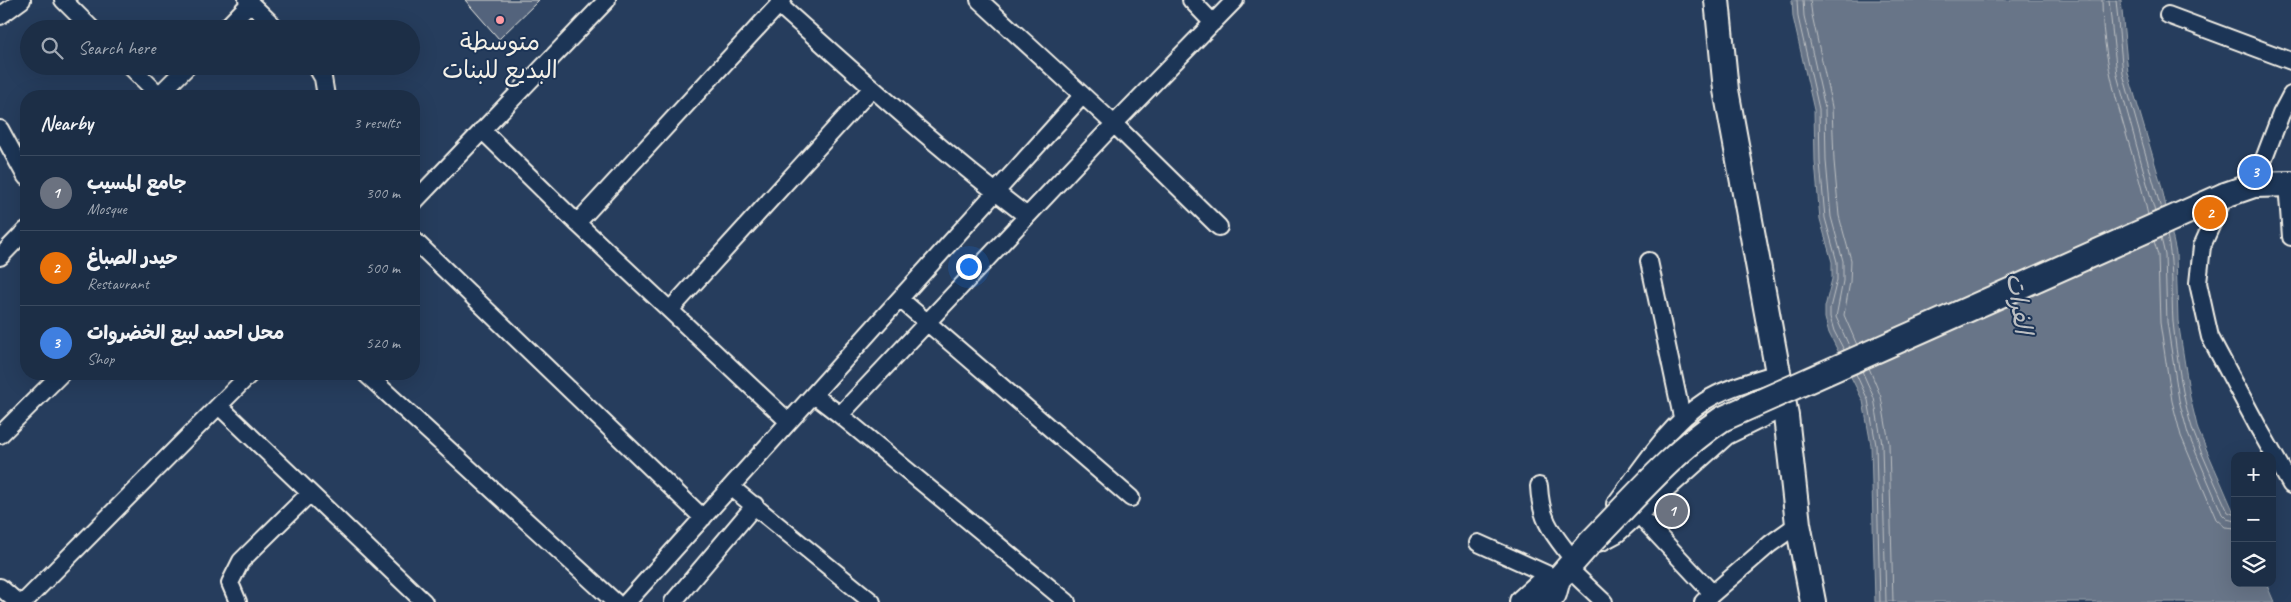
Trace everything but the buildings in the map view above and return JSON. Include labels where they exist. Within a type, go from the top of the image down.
[{"type":"main road","points":[[1717,0],[1726,90],[1784,408],[1798,524],[1813,602]]},
{"type":"main road","points":[[1522,602],[1542,584],[1572,564],[1677,454],[1700,433],[1722,419],[2225,195],[2254,185],[2289,183]]},
{"type":"main road","points":[[1547,602],[1572,564]]},
{"type":"street","points":[[0,16],[22,0]]},
{"type":"street","points":[[63,0],[83,20]]},
{"type":"street","points":[[420,196],[607,0]]},
{"type":"street","points":[[979,0],[1114,124],[1219,227]]},
{"type":"street","points":[[1191,0],[1213,22]]},
{"type":"street","points":[[840,416],[1114,124],[1235,0]]},
{"type":"street","points":[[233,20],[249,1],[268,20]]},
{"type":"street","points":[[577,223],[781,2],[872,88],[996,193],[1027,216]]},
{"type":"street","points":[[2168,15],[2291,61]]},
{"type":"street","points":[[139,75],[153,90]]},
{"type":"street","points":[[165,90],[179,75]]},
{"type":"street","points":[[321,75],[325,90]]},
{"type":"street","points":[[670,310],[872,88]]},
{"type":"street","points":[[2254,185],[2281,114],[2291,95]]},
{"type":"street","points":[[627,602],[1082,96]]},
{"type":"street","points":[[0,129],[20,166]]},
{"type":"street","points":[[482,130],[577,223],[789,422]]},
{"type":"street","points":[[2289,183],[2291,237]]},
{"type":"street","points":[[2225,195],[2202,246],[2198,283],[2205,315],[2210,336],[2258,428],[2291,485]]},
{"type":"street","points":[[0,257],[20,236]]},
{"type":"street","points":[[420,246],[703,518]]},
{"type":"street","points":[[1649,262],[1682,417]]},
{"type":"street","points":[[900,299],[1130,498]]},
{"type":"street","points":[[1572,564],[1600,522],[1682,417],[1706,400],[1723,392],[1777,373]]},
{"type":"street","points":[[1,432],[55,380]]},
{"type":"street","points":[[24,602],[244,380]]},
{"type":"street","points":[[373,380],[615,602]]},
{"type":"street","points":[[814,395],[1067,602]]},
{"type":"street","points":[[219,406],[424,602]]},
{"type":"street","points":[[1478,543],[1572,564],[1610,539],[1727,436],[1784,408]]},
{"type":"street","points":[[1538,486],[1540,506],[1545,521],[1572,564],[1604,602]]},
{"type":"street","points":[[731,487],[872,602]]},
{"type":"street","points":[[238,602],[230,583],[241,561],[310,493]]},
{"type":"street","points":[[673,602],[754,505]]},
{"type":"street","points":[[1639,515],[1708,598],[1770,544],[1798,524]]},
{"type":"street","points":[[0,587],[17,602]]},
{"type":"water","name":"الفرات","points":[[1792,0],[2121,0],[2128,73],[2161,184],[2176,253],[2178,321],[2190,397],[2198,430],[2231,506],[2231,587],[2268,587],[2274,602],[1875,602],[1871,445],[1863,401],[1829,333],[1825,318],[1825,307],[1832,279],[1832,262],[1820,219],[1815,162],[1814,110],[1793,17]]},
{"type":"place","name":"متوسطة البديع للبنات","points":[[500,20]]},
{"type":"place","name":"محل احمد لبيع الخضروات","points":[[2255,172]]},
{"type":"place","name":"حيدر الصباغ","points":[[2210,213]]},
{"type":"place","name":"جامع المسيب","points":[[1672,511]]}]
